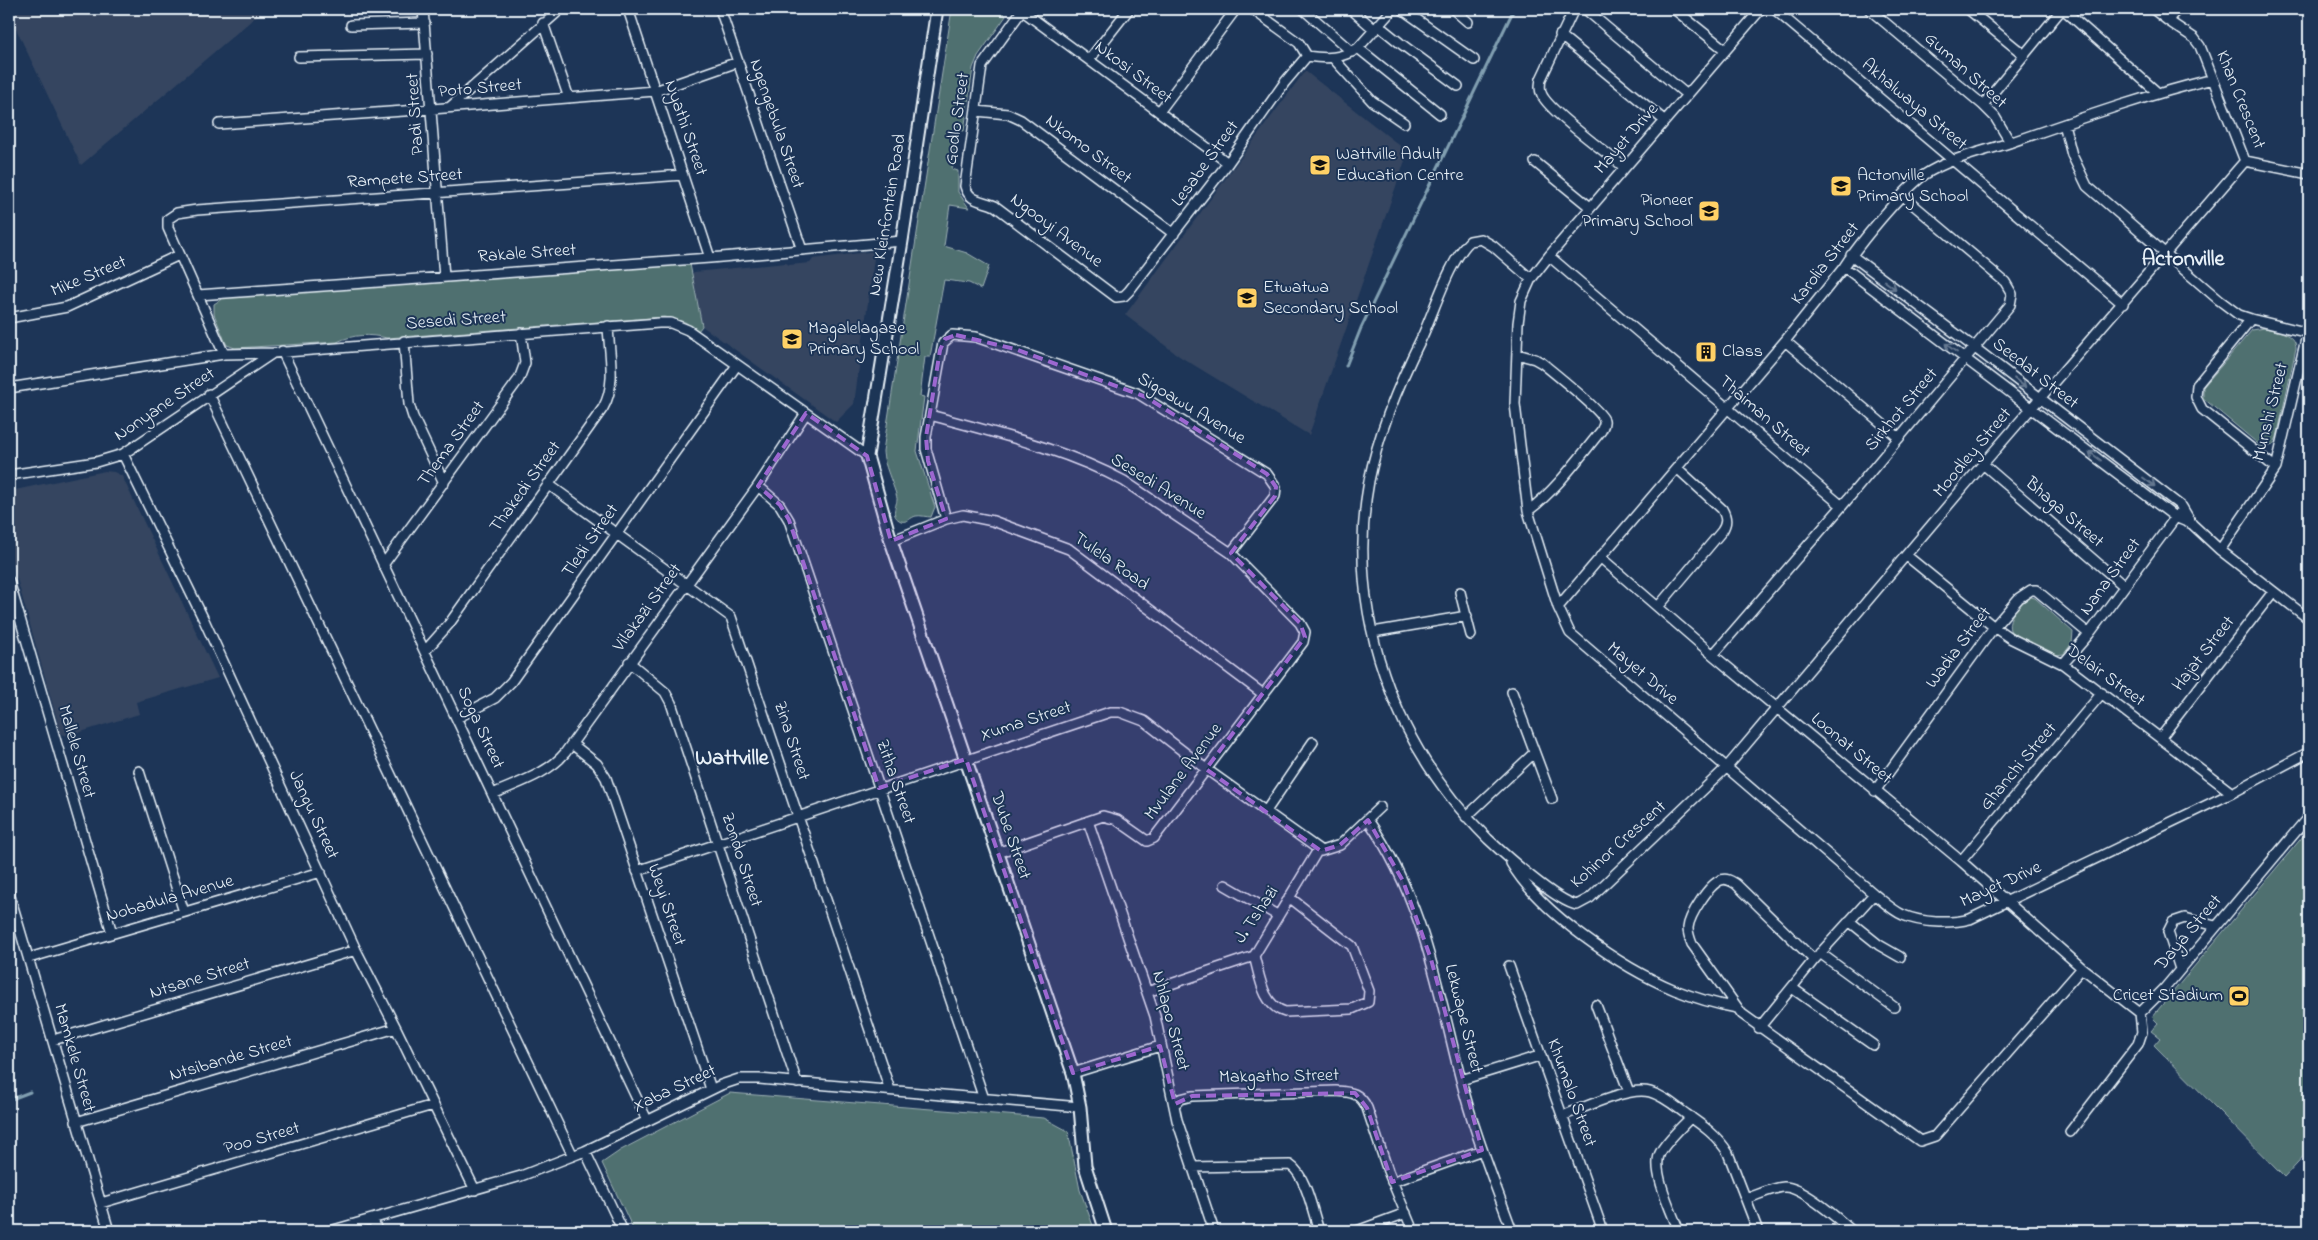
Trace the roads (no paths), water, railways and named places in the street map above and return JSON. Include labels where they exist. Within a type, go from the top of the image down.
[{"type":"street","name":"Padi Street","points":[[424,9],[444,277]]},
{"type":"street","name":"Padi Street","points":[[450,106],[561,9]]},
{"type":"street","name":"Nyathi Street","points":[[628,9],[710,258]]},
{"type":"street","name":"Ngengebula Street","points":[[720,9],[802,250]]},
{"type":"street","name":"New Kleinfontein Road","points":[[867,456],[937,9]]},
{"type":"street","name":"Nkosi Street","points":[[1021,9],[1228,163]]},
{"type":"street","name":"Godlo Street","points":[[965,186],[984,62],[1021,9]]},
{"type":"street","points":[[1090,60],[1129,9]]},
{"type":"street","points":[[1159,112],[1236,9]]},
{"type":"street","points":[[1252,9],[1299,43],[1307,56],[1333,58],[1355,50],[1393,9]]},
{"type":"street","points":[[1303,9],[1440,114]]},
{"type":"street","points":[[1352,9],[1458,86]]},
{"type":"street","points":[[1402,9],[1474,60]]},
{"type":"street","points":[[1453,9],[1468,22]]},
{"type":"street","points":[[1574,9],[1560,35],[1539,87],[1547,103],[1624,167]]},
{"type":"street","points":[[1585,9],[1687,95]]},
{"type":"street","points":[[1674,9],[1724,49]]},
{"type":"street","name":"Mayet Drive","points":[[1761,9],[1724,49],[1530,279],[1520,309],[1515,404],[1528,512],[1558,607],[1565,624],[1575,639],[1874,894],[1902,914],[1946,922],[1970,919],[2308,757]]},
{"type":"street","name":"Akhalwaya Street","points":[[1774,9],[2123,304]]},
{"type":"street","name":"Guman Street","points":[[1869,9],[1983,105],[1995,117],[2010,142]]},
{"type":"street","points":[[1968,9],[2023,54]]},
{"type":"street","points":[[1983,105],[2023,54],[2063,9],[2158,93]]},
{"type":"street","name":"Khan Crescent","points":[[2153,9],[2194,38],[2200,46],[2207,59],[2212,79],[2245,161],[2309,174]]},
{"type":"street","points":[[2167,20],[2178,9]]},
{"type":"street","points":[[350,25],[425,23]]},
{"type":"street","points":[[543,23],[569,98]]},
{"type":"street","points":[[1560,35],[1665,120]]},
{"type":"street","points":[[299,57],[428,54]]},
{"type":"street","name":"Lesabe Street","points":[[1130,291],[1228,163],[1285,82],[1307,56]]},
{"type":"street","points":[[1333,58],[1372,101],[1404,123]]},
{"type":"street","name":"Poto Street","points":[[220,124],[655,91],[738,62]]},
{"type":"street","name":"Karolia Street","points":[[1558,607],[1785,341],[1851,256],[1923,176],[1954,161],[2010,142],[2158,93],[2212,79]]},
{"type":"street","name":"Nkomo Street","points":[[976,111],[1008,114],[1021,120],[1174,234]]},
{"type":"street","points":[[2064,124],[2072,155],[2087,186],[2164,254],[2231,310],[2251,320],[2309,330]]},
{"type":"street","name":"Moodley Street","points":[[1727,767],[1778,709],[1983,464],[2245,161]]},
{"type":"street","points":[[1534,162],[1590,207]]},
{"type":"street","name":"Rampete Street","points":[[179,255],[167,222],[177,213],[206,209],[684,175]]},
{"type":"street","name":"Ngooyi Avenue","points":[[965,186],[972,199],[995,206],[1112,294],[1120,297],[1130,291]]},
{"type":"street","name":"Sirkhot Street","points":[[1713,655],[1842,506],[2010,305],[2012,300],[2009,288],[1903,196]]},
{"type":"street","name":"Kohinor Crescent","points":[[1530,279],[1486,241],[1476,238],[1470,241],[1454,265],[1406,370],[1381,432],[1365,510],[1365,582],[1373,632],[1390,694],[1428,768],[1466,817],[1508,858],[1573,904],[1582,904],[1727,767]]},
{"type":"street","name":"Rakale Street","points":[[198,295],[710,258],[902,241]]},
{"type":"street","points":[[179,255],[224,354]]},
{"type":"street","name":"Mike Street","points":[[9,318],[67,307],[179,255]]},
{"type":"street","name":"Thaiman Street","points":[[1549,256],[1842,506]]},
{"type":"street","name":"Seedat Street","points":[[1851,256],[1975,348],[2182,507],[2192,524],[2220,550],[2309,619]]},
{"type":"street","name":"Seedat Street","points":[[1844,267],[2176,517],[2192,524]]},
{"type":"street","points":[[2251,320],[2197,385],[2196,397],[2202,409],[2276,468]]},
{"type":"street","name":"Sesedi Street","points":[[9,388],[224,354],[272,353],[404,341],[659,323],[680,325],[867,456]]},
{"type":"street","name":"Thakedi Street","points":[[425,651],[448,624],[608,400],[611,383],[608,326]]},
{"type":"street","name":"Munshi Street","points":[[2220,550],[2276,468],[2309,330]]},
{"type":"street","name":"Thema Street","points":[[383,565],[519,379],[525,363],[521,333]]},
{"type":"street","name":"Sigoawu Avenue","points":[[930,415],[940,350],[945,339],[956,334],[976,337],[1137,393],[1267,474],[1276,487],[1275,496],[1231,553]]},
{"type":"street","points":[[404,341],[411,411],[444,483]]},
{"type":"street","points":[[1785,341],[1899,438]]},
{"type":"street","name":"Soga Street","points":[[282,351],[647,1120]]},
{"type":"street","name":"Nonyane Street","points":[[9,475],[96,462],[123,454],[210,394],[256,366],[272,353]]},
{"type":"street","points":[[1517,354],[1535,358],[1542,363],[1593,407],[1603,417],[1605,422],[1601,431],[1557,484],[1528,512]]},
{"type":"street","name":"Tledi Street","points":[[457,718],[495,698],[507,686],[737,365]]},
{"type":"street","points":[[210,394],[573,1156]]},
{"type":"street","name":"Vilakazi Street","points":[[493,794],[553,764],[572,744],[629,662],[758,486],[806,414]]},
{"type":"street","points":[[930,415],[926,450],[946,519]]},
{"type":"street","name":"Sesedi Avenue","points":[[930,415],[1027,443],[1106,471],[1231,553],[1288,610]]},
{"type":"street","name":"Jangu Street","points":[[123,454],[204,620],[356,950],[474,1190]]},
{"type":"street","name":"Dube Street","points":[[867,456],[891,541],[1073,1073],[1080,1107],[1086,1166],[1106,1231]]},
{"type":"street","name":"Bhaga Street","points":[[1983,464],[2124,586]]},
{"type":"street","points":[[1658,607],[1722,531],[1726,523],[1725,514],[1722,509],[1677,468]]},
{"type":"street","name":"Zina Street","points":[[548,484],[727,614],[733,622],[890,1090]]},
{"type":"street","name":"Zitha Street","points":[[758,486],[780,505],[789,520],[984,1100]]},
{"type":"street","name":"Nana Street","points":[[2063,664],[2089,634],[2182,507]]},
{"type":"street","name":"Tulela Road","points":[[891,541],[946,519],[973,515],[1069,549],[1262,694]]},
{"type":"street","name":"Delair Street","points":[[1907,556],[1994,627],[2010,638],[2063,664],[2232,793]]},
{"type":"street","name":"Loonat Street","points":[[1600,557],[1713,655],[1961,862],[2082,968]]},
{"type":"street","name":"Mallele Street","points":[[9,581],[112,933]]},
{"type":"street","name":"Wadia Street","points":[[1875,791],[1994,627],[2018,598],[2031,590],[2036,590],[2089,634]]},
{"type":"street","points":[[1460,592],[1471,635]]},
{"type":"street","name":"Hajat Street","points":[[2160,737],[2273,592]]},
{"type":"street","name":"Mvulane Avenue","points":[[997,853],[1098,817],[1109,816],[1117,820],[1142,839],[1150,841],[1159,834],[1262,694],[1303,642],[1304,628],[1288,610]]},
{"type":"street","points":[[1373,632],[1467,616]]},
{"type":"street","name":"Zondo Street","points":[[629,662],[668,697],[797,1083]]},
{"type":"street","points":[[1512,692],[1552,800]]},
{"type":"street","name":"Ghanchi Street","points":[[1961,862],[2102,693]]},
{"type":"street","name":"Xuma Street","points":[[637,871],[1110,712],[1120,712],[1144,721],[1206,769],[1318,850]]},
{"type":"street","points":[[1266,811],[1313,742]]},
{"type":"street","name":"Weyi Street","points":[[572,744],[601,768],[711,1089]]},
{"type":"street","points":[[1466,817],[1534,754]]},
{"type":"street","points":[[139,771],[184,912]]},
{"type":"street","points":[[1318,850],[1326,851],[1336,847],[1368,820],[1380,807]]},
{"type":"street","name":"Daya Street","points":[[2140,1013],[2180,969],[2309,816]]},
{"type":"street","name":"Lekwape Street","points":[[1368,820],[1385,845],[1414,908],[1443,1000],[1461,1080],[1482,1150],[1512,1231]]},
{"type":"street","name":"Nhlapo Street","points":[[1088,821],[1147,992],[1175,1104],[1177,1120],[1214,1231]]},
{"type":"street","name":"J. Tshazi","points":[[1147,992],[1254,956],[1277,915],[1318,850]]},
{"type":"street","points":[[1508,858],[1519,877],[1560,917],[1590,940],[1643,974],[1674,990],[1708,1002],[1737,1008]]},
{"type":"street","name":"Nobadula Avenue","points":[[28,958],[321,872]]},
{"type":"street","points":[[1894,1007],[1817,956],[1736,884],[1728,880],[1718,882],[1702,899],[1691,917],[1688,933],[1692,944],[1737,1008],[1760,1028],[1916,1140],[1925,1141],[1935,1136],[2082,968],[2140,1013],[2142,1032],[2138,1044],[2070,1132]]},
{"type":"street","points":[[1225,885],[1277,915]]},
{"type":"street","name":"Mamkele Street","points":[[9,894],[109,1231]]},
{"type":"street","points":[[1760,1028],[1817,956],[1874,894]]},
{"type":"street","points":[[1254,956],[1266,995],[1271,1004],[1278,1009],[1286,1012],[1352,1009],[1368,1002],[1369,991],[1352,946],[1289,897]]},
{"type":"street","points":[[2180,969],[2168,932],[2173,922],[2185,918],[2215,926]]},
{"type":"street","points":[[1850,921],[1879,945],[1900,957]]},
{"type":"street","name":"Ntsane Street","points":[[53,1040],[356,950]]},
{"type":"street","name":"Khumalo Street","points":[[1509,966],[1539,1056],[1603,1231]]},
{"type":"street","points":[[1792,988],[1873,1045]]},
{"type":"street","points":[[1596,1005],[1629,1092]]},
{"type":"street","name":"Ntsibande Street","points":[[76,1122],[396,1028]]},
{"type":"street","points":[[1073,1073],[1160,1046]]},
{"type":"street","points":[[1461,1080],[1539,1056]]},
{"type":"street","name":"Xaba Street","points":[[330,1231],[521,1176],[586,1151],[711,1089],[739,1079],[1080,1107]]},
{"type":"street","name":"Makgatho Street","points":[[1175,1104],[1180,1099],[1192,1096],[1336,1091],[1355,1093],[1363,1100],[1367,1108],[1392,1182],[1413,1231]]},
{"type":"street","points":[[1562,1116],[1629,1092],[1651,1092],[1663,1098],[1691,1117],[1723,1144],[1758,1231]]},
{"type":"street","name":"Poo Street","points":[[100,1203],[433,1106]]},
{"type":"street","points":[[1679,1231],[1660,1179],[1658,1161],[1663,1149],[1691,1117]]},
{"type":"street","points":[[1392,1182],[1482,1150]]},
{"type":"street","points":[[586,1151],[623,1231]]},
{"type":"street","points":[[1192,1167],[1290,1165],[1299,1172],[1319,1231]]},
{"type":"street","points":[[1746,1199],[1778,1188],[1792,1188],[1814,1201],[1852,1231]]},
{"type":"street","points":[[1357,1231],[1406,1213]]},
{"type":"street","points":[[373,1218],[377,1231]]},
{"type":"waterway","points":[[1346,366],[1361,328],[1514,9]]},
{"type":"waterway","points":[[9,1100],[30,1092]]},
{"type":"place","name":"Wattville Adult Education Centre","points":[[1320,165]]},
{"type":"place","name":"Actonville Primary School","points":[[1841,186]]},
{"type":"place","name":"Pioneer Primary School","points":[[1709,211]]},
{"type":"place","name":"Etwatwa Secondary School","points":[[1247,298]]},
{"type":"place","name":"Magalelagase Primary School","points":[[792,339]]},
{"type":"place","name":"Class","points":[[1706,352]]},
{"type":"place","name":"Cricet Stadium","points":[[2239,996]]},
{"type":"district","name":"Actonville","points":[[2183,260]]},
{"type":"district","name":"Wattville","points":[[732,759]]}]
